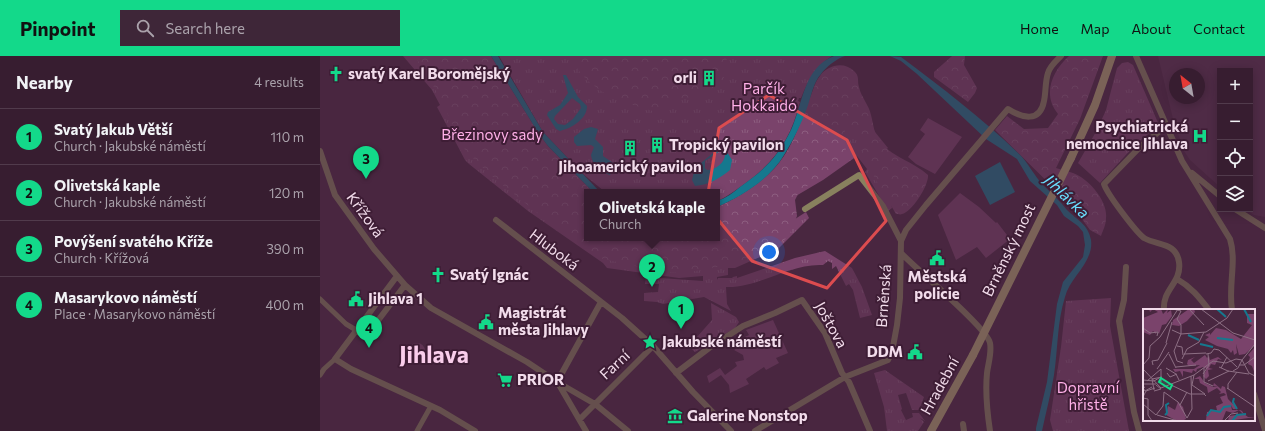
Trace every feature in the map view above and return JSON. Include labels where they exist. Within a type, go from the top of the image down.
[{"type":"main road","name":"Brněnský most","points":[[973,355],[1071,158],[1095,105],[1112,56]]},
{"type":"main road","name":"Hradební","points":[[932,431],[973,355]]},
{"type":"street","points":[[901,241],[906,230],[926,205],[1008,109],[1023,117],[1032,116],[1038,113],[1044,102],[1048,73],[1061,56]]},
{"type":"street","points":[[1136,56],[1182,161],[1230,239],[1232,246],[1229,289],[1232,309]]},
{"type":"street","points":[[1164,309],[1165,295],[1177,279],[1179,262],[1176,254],[1169,246],[1144,237],[1137,230],[1104,184],[1140,147],[1166,126]]},
{"type":"street","name":"Křížová","points":[[320,151],[335,195],[351,219],[405,285],[432,308],[527,362],[557,382],[595,404],[628,431]]},
{"type":"street","points":[[1190,172],[1217,194]]},
{"type":"street","points":[[805,209],[859,175],[883,206],[901,241]]},
{"type":"street","points":[[1240,212],[1265,228]]},
{"type":"street","name":"Hluboká","points":[[496,220],[622,318],[653,346]]},
{"type":"street","name":"Brněnská","points":[[755,431],[845,377],[888,360],[891,356],[897,325],[900,298],[901,241]]},
{"type":"street","points":[[901,253],[970,317],[989,340],[991,348],[985,401],[990,431]]},
{"type":"street","points":[[1126,268],[1124,300],[1119,321],[1138,431]]},
{"type":"street","points":[[320,375],[324,368],[335,359],[397,276]]},
{"type":"street","points":[[1177,279],[1198,294],[1208,309]]},
{"type":"street","points":[[320,299],[363,336],[367,335],[405,285]]},
{"type":"street","name":"Joštova","points":[[676,373],[709,348],[744,326],[802,300],[824,333],[845,377]]},
{"type":"street","points":[[586,431],[580,418],[557,382],[600,301]]},
{"type":"street","points":[[653,346],[676,373],[731,431]]},
{"type":"street","name":"Farní","points":[[580,418],[653,346]]},
{"type":"street","points":[[335,359],[352,369],[431,406],[475,431]]},
{"type":"street","points":[[845,377],[849,382],[870,431]]},
{"type":"street","points":[[1255,397],[1265,430]]},
{"type":"street","points":[[417,431],[431,406]]},
{"type":"highlighted area","points":[[769,95],[847,140],[886,221],[827,288],[752,261],[706,205],[719,128]]},
{"type":"shaded area","name":"Psychiatrická nemocnice Jihlava","points":[[1158,56],[1265,56],[1265,217],[1254,215],[1250,212],[1253,212],[1253,68],[1217,68],[1217,184],[1190,160],[1184,151],[1169,104],[1205,104],[1205,68],[1169,68],[1169,102]]},
{"type":"green space","name":"Březinovy sady","points":[[403,56],[488,56],[541,140],[584,184],[586,189],[584,189],[584,241],[720,241],[720,212],[865,112],[875,132],[888,148],[882,153],[892,208],[888,211],[865,172],[867,169],[857,156],[823,180],[784,203],[792,221],[806,212],[809,218],[778,249],[735,268],[728,268],[728,275],[717,277],[717,280],[718,278],[732,278],[737,276],[737,278],[795,258],[825,251],[852,268],[862,287],[872,315],[860,318],[853,290],[849,284],[846,286],[836,266],[832,269],[832,263],[828,261],[823,265],[810,265],[786,271],[751,284],[726,287],[727,304],[731,311],[704,297],[663,304],[644,301],[644,293],[658,292],[659,284],[645,284],[646,277],[703,281],[703,276],[679,278],[607,268],[603,263],[528,211],[465,160],[437,107],[440,105],[432,90]]},
{"type":"green space","name":"Březinovy sady","points":[[415,56],[491,56],[539,134],[548,146],[590,189],[584,189],[584,241],[720,241],[720,206],[736,198],[754,186],[778,164],[792,142],[817,81],[827,69],[841,65],[850,68],[857,75],[860,91],[870,111],[875,132],[881,143],[886,148],[928,175],[928,179],[923,191],[915,203],[906,212],[896,214],[866,163],[859,139],[852,130],[846,127],[846,153],[844,161],[799,192],[795,200],[797,216],[789,236],[779,245],[763,255],[732,264],[685,273],[662,272],[599,258],[545,219],[489,174],[465,150],[437,92]]},
{"type":"green space","name":"Parčík Hokkaidó","points":[[499,56],[832,56],[821,64],[809,80],[801,98],[799,98],[798,101],[800,102],[792,127],[780,149],[764,168],[754,177],[720,200],[720,189],[602,189],[583,174],[543,132]]},
{"type":"green space","points":[[570,56],[727,56],[723,83],[694,97],[675,99],[660,113],[633,105],[608,95],[586,79]]},
{"type":"green space","points":[[952,56],[965,56],[964,65],[977,88],[968,102],[934,77],[934,72]]},
{"type":"green space","points":[[1069,56],[1103,56],[1080,119],[1056,168],[1071,172],[1085,180],[1101,198],[1106,211],[1106,218],[1101,236],[1090,230],[1074,208],[995,130],[1007,116],[1024,129],[1048,128],[1058,114],[1053,107],[1051,99],[1051,84],[1058,69]]},
{"type":"green space","points":[[1128,62],[1133,65],[1159,125],[1136,144],[1100,183],[1078,163],[1097,130],[1106,110],[1117,68],[1122,63]]},
{"type":"green space","points":[[928,118],[962,137],[935,174],[916,164],[908,157],[925,134],[920,130]]},
{"type":"green space","points":[[960,193],[979,207],[996,223],[997,222],[1010,239],[986,258],[977,247],[956,260],[938,215]]},
{"type":"green space","name":"Dopravní hřistě","points":[[1111,298],[1110,326],[1129,431],[1053,431],[1050,420],[1066,301]]},
{"type":"green space","points":[[711,303],[736,317],[739,322],[735,328],[695,352],[689,346],[712,320]]},
{"type":"green space","points":[[773,320],[788,353],[776,358],[779,363],[766,370],[764,367],[746,379],[749,384],[730,393],[729,385],[721,375],[709,383],[707,376],[720,368],[725,375],[737,366],[735,362],[744,360],[743,355],[734,350],[741,345],[738,340],[749,335],[746,330]]},
{"type":"green space","points":[[414,343],[420,343],[425,348],[423,357],[420,359],[414,359],[409,354],[409,348]]},
{"type":"green space","points":[[885,370],[924,397],[919,410],[912,410],[906,393],[898,395],[901,410],[906,420],[913,417],[912,413],[919,413],[925,421],[920,418],[924,422],[918,431],[887,431],[884,407],[874,373]]},
{"type":"water","points":[[491,56],[498,56],[543,132],[597,189],[590,189],[548,146]]},
{"type":"water","points":[[834,56],[845,56],[838,59],[818,78],[791,144],[778,164],[755,186],[720,206],[720,200],[749,181],[770,162],[781,148],[791,130],[805,88],[810,78],[816,69]]},
{"type":"water","points":[[890,56],[901,57],[990,127],[1022,157],[1037,178],[1067,210],[1085,226],[1090,235],[1091,248],[1089,255],[1068,290],[1062,306],[1054,375],[1042,431],[1036,431],[1036,428],[1047,382],[1057,304],[1063,282],[1083,257],[1085,245],[1083,232],[1078,226],[1064,216],[1057,205],[1030,181],[1017,159],[986,139],[917,74],[901,61]]},
{"type":"water","points":[[563,75],[566,75],[578,97],[587,106],[586,111],[582,119],[569,128],[560,131],[556,129],[547,115],[548,112],[560,105],[568,93]],"holes":[[[572,98],[580,104],[581,108],[573,119],[565,125],[558,124],[554,119]]]},
{"type":"water","points":[[591,127],[598,129],[595,139],[603,147],[603,156],[616,165],[610,175],[600,170],[593,162],[591,155],[594,147],[591,145],[577,146],[574,142],[574,137],[584,129]]},
{"type":"water","points":[[719,148],[725,149],[732,160],[730,170],[722,176],[714,181],[695,186],[692,180],[695,168]],"holes":[[[720,151],[725,153],[724,159],[720,165],[710,170],[705,168],[705,161]]]},
{"type":"water","points":[[1000,162],[1015,192],[990,205],[975,176]]},
{"type":"place","name":"svatý Karel Boromějský","points":[[336,74]]},
{"type":"place","name":"orli","points":[[709,78]]},
{"type":"place","name":"Psychiatrická nemocnice Jihlava","points":[[1200,136]]},
{"type":"place","name":"Tropický pavilon","points":[[657,145]]},
{"type":"place","name":"Jihoamerický pavilon","points":[[630,148]]},
{"type":"place","name":"Povýšení svatého Kříže","points":[[366,179]]},
{"type":"place","name":"Městská policie","points":[[937,258]]},
{"type":"place","name":"Svatý Ignác","points":[[438,275]]},
{"type":"place","name":"Olivetská kaple","points":[[652,287]]},
{"type":"place","name":"Jihlava 1","points":[[356,299]]},
{"type":"place","name":"Magistrát města Jihlavy","points":[[486,322]]},
{"type":"place","name":"Svatý Jakub Větší","points":[[681,329]]},
{"type":"place","name":"Jakubské náměstí","points":[[650,342]]},
{"type":"place","name":"Masarykovo náměstí","points":[[369,348]]},
{"type":"place","name":"DDM","points":[[915,352]]},
{"type":"place","name":"PRIOR","points":[[505,380]]},
{"type":"place","name":"Galerine Nonstop","points":[[675,416]]},
{"type":"district","name":"Jihlava","points":[[434,355]]},
{"type":"water label","name":"Jihlávka","points":[[1067,196]]}]
